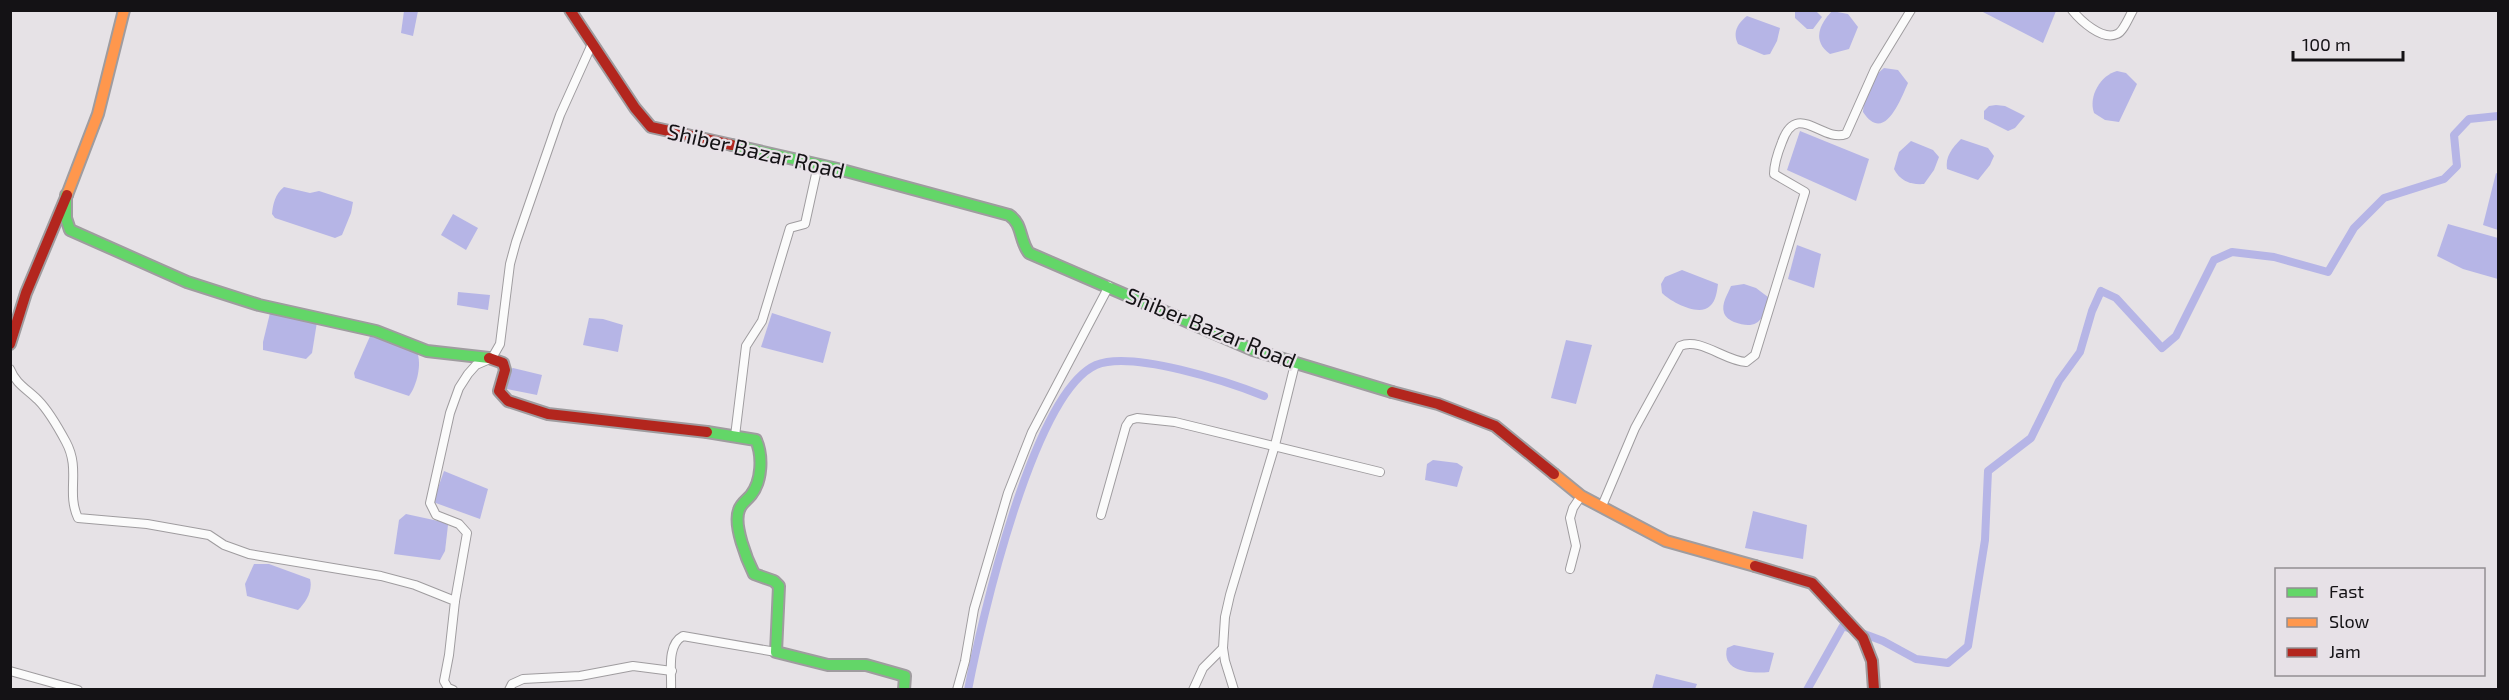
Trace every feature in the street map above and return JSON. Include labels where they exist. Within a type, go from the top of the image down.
[{"type":"street","points":[[10,344],[35,266],[86,150],[103,103],[124,10]]},
{"type":"street","name":"Shiber Bazar Road","points":[[570,10],[635,108],[651,127],[818,165],[1009,215],[1019,224],[1023,246],[1029,253],[1253,350],[1438,404],[1495,426],[1581,496],[1666,541],[1793,576],[1812,584],[1863,639],[1872,661],[1874,690]]},
{"type":"street","points":[[1602,506],[1635,428],[1680,346],[1694,344],[1736,362],[1746,362],[1755,355],[1805,192],[1774,174],[1776,159],[1787,130],[1791,125],[1802,123],[1837,136],[1846,134],[1875,69],[1911,10]]},
{"type":"street","points":[[2072,10],[2090,28],[2114,35],[2119,33],[2133,10]]},
{"type":"street","points":[[453,690],[448,688],[444,681],[467,532],[459,524],[436,515],[430,503],[450,413],[459,388],[476,365],[492,358],[500,344],[509,273],[516,242],[560,115],[592,44]]},
{"type":"street","points":[[735,436],[746,346],[762,321],[790,228],[805,224],[818,165]]},
{"type":"street","points":[[66,195],[66,218],[70,230],[187,282],[259,306],[376,331],[427,351],[492,358],[505,366],[499,391],[501,396],[517,404],[556,416],[659,426],[756,440],[759,446],[757,481],[753,493],[740,505],[737,520],[754,574],[774,581],[779,586],[776,652]]},
{"type":"street","points":[[957,690],[965,661],[974,609],[1008,493],[1032,432],[1109,286]]},
{"type":"street","points":[[1234,690],[1223,648],[1225,617],[1275,446],[1295,364]]},
{"type":"street","points":[[10,369],[19,386],[39,400],[67,442],[75,468],[72,500],[78,518],[147,524],[209,535],[224,545],[249,554],[381,576],[415,585],[455,601]]},
{"type":"street","points":[[1101,515],[1126,426],[1130,420],[1137,418],[1175,422],[1380,472]]},
{"type":"street","points":[[1570,569],[1576,546],[1570,518],[1581,496]]},
{"type":"street","points":[[671,690],[672,649],[675,641],[683,636],[776,652],[828,665],[866,664],[905,676],[904,690]]},
{"type":"street","points":[[1193,690],[1203,668],[1223,648]]},
{"type":"street","points":[[509,690],[512,684],[523,679],[580,676],[633,666],[672,671]]},
{"type":"street","points":[[10,671],[78,690]]},
{"type":"water","points":[[1795,10],[1816,11],[1822,17],[1813,29],[1807,29],[1795,18]]},
{"type":"water","points":[[2056,10],[2043,43],[1981,11]]},
{"type":"water","points":[[404,11],[418,11],[413,36],[401,33]]},
{"type":"water","points":[[1832,11],[1848,14],[1858,27],[1849,49],[1830,54],[1821,44],[1819,33]]},
{"type":"water","points":[[1747,16],[1780,28],[1777,41],[1770,54],[1764,55],[1738,44],[1737,28]]},
{"type":"water","points":[[1884,68],[1898,70],[1908,83],[1896,109],[1884,122],[1878,124],[1871,121],[1863,112],[1869,88]]},
{"type":"water","points":[[2117,71],[2126,73],[2137,84],[2119,122],[2105,120],[2094,113],[2093,106],[2097,87],[2111,73]]},
{"type":"water","points":[[1989,106],[2005,106],[2025,116],[2015,128],[2008,131],[1984,119],[1984,111]]},
{"type":"water","points":[[1800,131],[1869,159],[1856,201],[1787,170]]},
{"type":"water","points":[[1961,139],[1988,148],[1994,156],[1978,180],[1947,169],[1950,153]]},
{"type":"water","points":[[1911,141],[1933,150],[1939,157],[1934,170],[1924,184],[1906,181],[1899,177],[1894,169],[1899,152]]},
{"type":"water","points":[[2496,173],[2498,174],[2498,230],[2483,225]]},
{"type":"water","points":[[284,187],[310,193],[319,191],[353,202],[342,235],[335,238],[275,218],[272,214],[274,203],[278,193]]},
{"type":"water","points":[[453,214],[478,228],[466,250],[441,235]]},
{"type":"water","points":[[2448,224],[2498,238],[2498,279],[2463,269],[2437,256]]},
{"type":"water","points":[[1797,245],[1821,254],[1814,288],[1788,279]]},
{"type":"water","points":[[1682,270],[1718,284],[1715,299],[1710,306],[1699,310],[1692,309],[1678,304],[1662,293],[1661,284],[1665,277]]},
{"type":"water","points":[[1744,284],[1756,288],[1768,297],[1765,311],[1755,324],[1734,322],[1725,315],[1723,309],[1731,286]]},
{"type":"water","points":[[458,292],[490,295],[488,310],[457,305]]},
{"type":"water","points":[[270,313],[317,322],[312,353],[306,359],[263,350]]},
{"type":"water","points":[[772,313],[831,332],[823,363],[761,347]]},
{"type":"water","points":[[589,318],[603,319],[623,325],[618,352],[583,345]]},
{"type":"water","points":[[371,334],[417,352],[418,374],[409,396],[355,378],[354,373]]},
{"type":"water","points":[[1566,340],[1592,345],[1576,404],[1551,398]]},
{"type":"water","points":[[513,368],[542,375],[537,395],[507,389],[509,370]]},
{"type":"water","points":[[1433,460],[1457,463],[1463,467],[1457,487],[1425,480],[1427,464]]},
{"type":"water","points":[[444,471],[488,489],[480,519],[433,502]]},
{"type":"water","points":[[1753,511],[1807,525],[1803,559],[1745,548]]},
{"type":"water","points":[[406,514],[448,525],[445,551],[440,560],[394,554],[399,520]]},
{"type":"water","points":[[254,564],[269,564],[310,579],[311,588],[308,596],[298,610],[247,596],[245,584]]},
{"type":"water","points":[[1734,645],[1774,653],[1769,672],[1747,672],[1733,667],[1726,656],[1727,648]]},
{"type":"water","points":[[1656,674],[1697,684],[1695,689],[1652,689]]},
{"type":"waterway","points":[[1807,690],[1843,626],[1883,641],[1916,659],[1948,663],[1968,646],[1985,540],[1988,471],[2031,438],[2059,381],[2080,352],[2092,311],[2101,291],[2116,298],[2162,348],[2176,336],[2214,260],[2232,252],[2274,257],[2328,272],[2354,228],[2384,198],[2444,179],[2457,166],[2454,135],[2469,119],[2498,116]]},
{"type":"waterway","points":[[968,690],[985,614],[1013,512],[1031,462],[1051,418],[1073,384],[1096,365],[1112,361],[1133,362],[1205,376],[1264,396]]},
{"type":"traffic: fast","points":[[732,145],[842,170],[1009,215],[1017,223],[1029,253],[1253,350],[1392,392]]},
{"type":"traffic: fast","points":[[66,195],[66,218],[70,230],[187,282],[259,305],[376,331],[427,351],[489,358]]},
{"type":"traffic: fast","points":[[707,432],[756,440],[758,446],[759,476],[755,489],[740,508],[738,524],[745,552],[754,574],[774,581],[779,586],[776,652],[828,665],[866,665],[905,676],[904,690]]},
{"type":"traffic: slow","points":[[67,195],[98,114],[124,10]]},
{"type":"traffic: slow","points":[[1554,474],[1581,496],[1666,541],[1755,566]]},
{"type":"traffic: jam","points":[[570,10],[635,108],[651,127],[732,145]]},
{"type":"traffic: jam","points":[[10,344],[26,293],[67,195]]},
{"type":"traffic: jam","points":[[489,358],[503,363],[505,370],[499,391],[508,401],[548,414],[707,432]]},
{"type":"traffic: jam","points":[[1392,392],[1438,404],[1495,426],[1554,474]]},
{"type":"traffic: jam","points":[[1755,566],[1812,583],[1863,638],[1872,661],[1874,690]]}]
